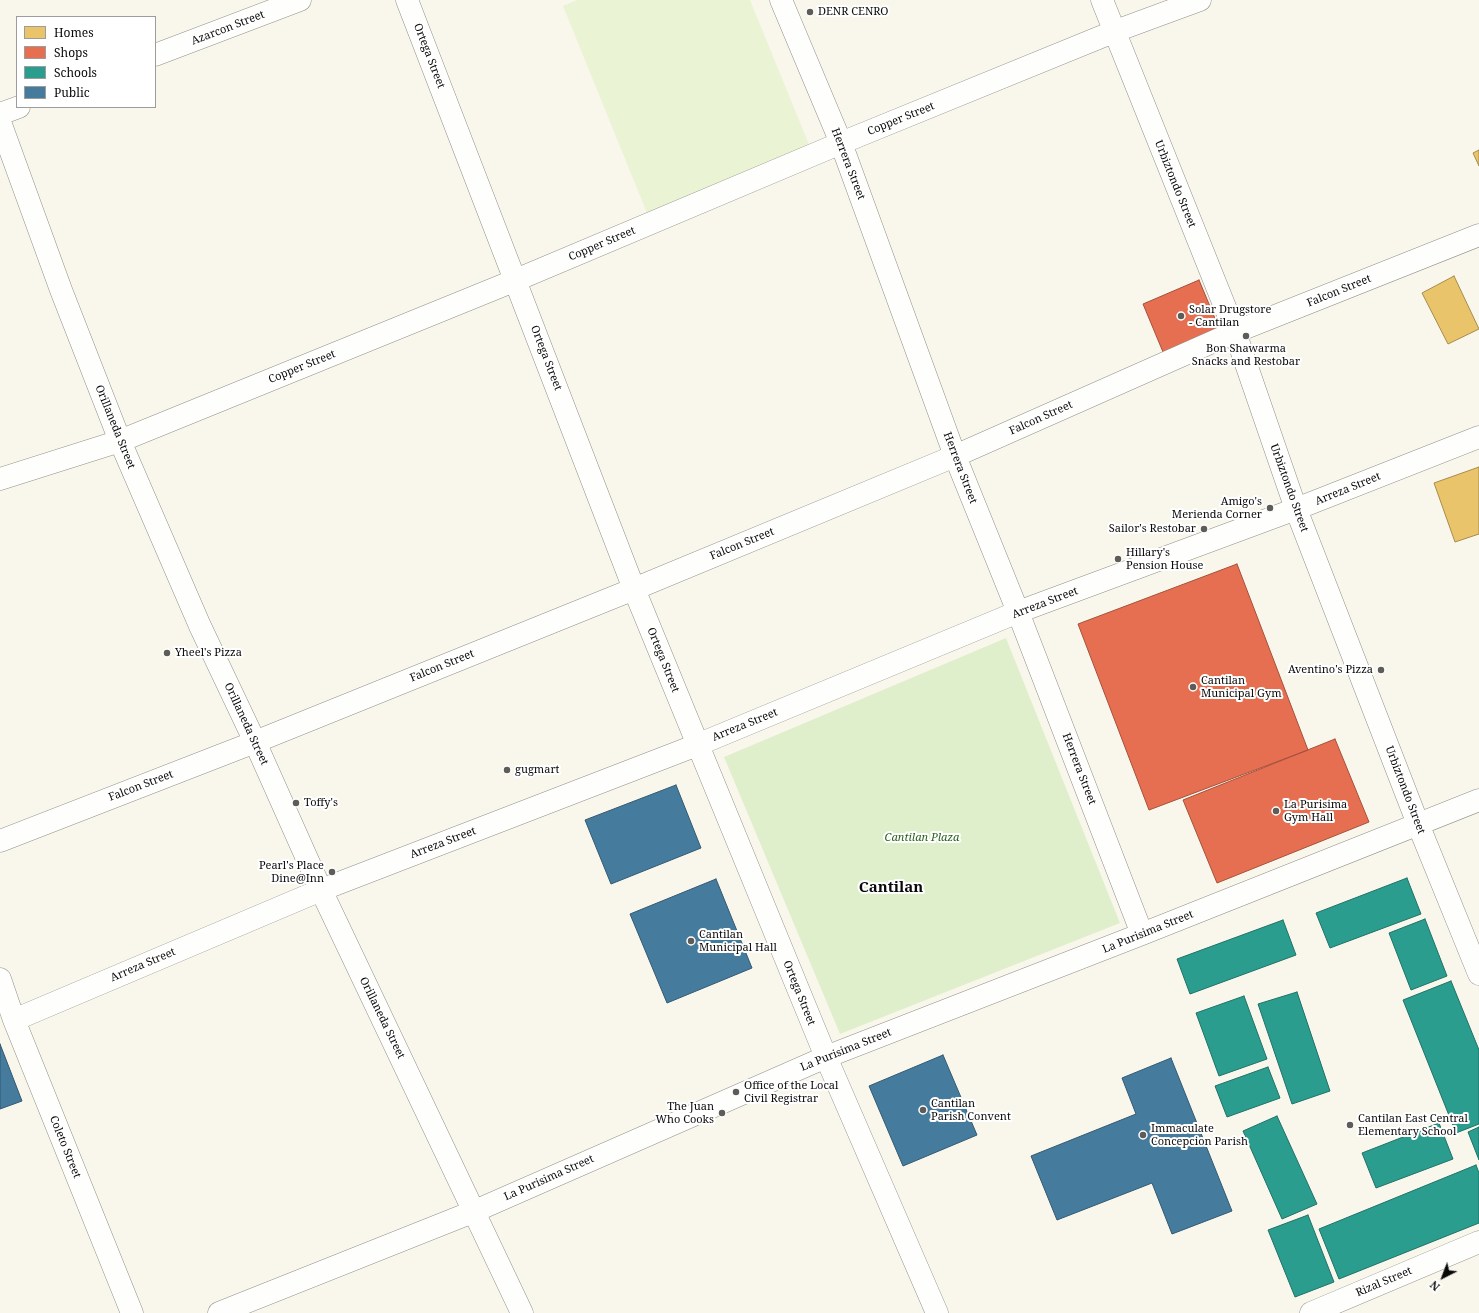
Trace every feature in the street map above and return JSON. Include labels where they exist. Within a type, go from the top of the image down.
[{"type":"street","name":"Azarcon Street","points":[[156,55],[300,0]]},
{"type":"street","name":"Ortega Street","points":[[407,0],[634,589],[826,1057],[937,1313]]},
{"type":"street","name":"Herrera Street","points":[[781,0],[841,143],[955,456],[1018,612],[1142,934]]},
{"type":"street","name":"Urbiztondo Street","points":[[1102,0],[1113,32],[1235,332],[1296,510],[1418,824],[1479,974]]},
{"type":"street","name":"Copper Street","points":[[0,480],[120,441],[516,280],[841,143],[1113,32],[1200,0]]},
{"type":"street","points":[[0,114],[16,108]]},
{"type":"street","name":"Orillaneda Street","points":[[0,122],[61,290],[120,441],[200,626],[255,742],[321,890],[475,1211],[522,1313]]},
{"type":"street","name":"Falcon Street","points":[[0,841],[255,742],[634,589],[955,456],[1235,332],[1479,235]]},
{"type":"street","name":"Arreza Street","points":[[14,1020],[321,890],[697,745],[1018,612],[1296,510],[1479,437]]},
{"type":"street","name":"La Purisima Street","points":[[219,1313],[475,1211],[826,1057],[1142,934],[1479,800]]},
{"type":"street","name":"Coleto Street","points":[[0,979],[14,1020],[132,1313]]},
{"type":"street","name":"Rizal Street","points":[[1311,1313],[1479,1242]]},
{"type":"green space","points":[[577,0],[750,0],[810,147],[647,213],[563,6]]},
{"type":"green space","name":"Cantilan Plaza","points":[[1006,638],[1120,923],[840,1034],[724,757]]},
{"type":"building: Homes","points":[[1479,150],[1479,166],[1473,153]]},
{"type":"building: Homes","points":[[1454,276],[1479,329],[1448,344],[1422,293]]},
{"type":"building: Homes","points":[[1479,467],[1479,534],[1455,542],[1434,483]]},
{"type":"building: Shops","name":"Solar Drugstore - Cantilan","points":[[1199,280],[1219,328],[1163,352],[1143,304]]},
{"type":"building: Shops","name":"Cantilan Municipal Gym","points":[[1237,564],[1308,750],[1149,810],[1078,624]]},
{"type":"building: Shops","name":"La Purisima Gym Hall","points":[[1335,739],[1369,822],[1217,883],[1183,800]]},
{"type":"building: Schools","points":[[1407,878],[1421,914],[1330,948],[1316,913]]},
{"type":"building: Schools","points":[[1425,919],[1447,976],[1411,990],[1389,933]]},
{"type":"building: Schools","points":[[1283,920],[1296,955],[1190,994],[1177,959]]},
{"type":"building: Schools","points":[[1451,981],[1479,1050],[1479,1124],[1456,1133],[1403,1000]]},
{"type":"building: Schools","points":[[1297,992],[1330,1091],[1292,1104],[1258,1004]]},
{"type":"building: Schools","points":[[1244,996],[1267,1059],[1219,1076],[1196,1013]]},
{"type":"building: Schools","points":[[1268,1067],[1280,1098],[1227,1117],[1215,1086]]},
{"type":"building: Schools","points":[[1277,1116],[1317,1204],[1282,1219],[1243,1131]]},
{"type":"building: Schools","points":[[1439,1123],[1453,1159],[1376,1188],[1362,1153]]},
{"type":"building: Schools","points":[[1479,1127],[1479,1160],[1468,1132]]},
{"type":"building: Schools","points":[[1476,1165],[1479,1173],[1479,1223],[1339,1279],[1319,1229]]},
{"type":"building: Schools","points":[[1308,1215],[1334,1282],[1295,1297],[1268,1230]]},
{"type":"building: Public","points":[[676,785],[701,848],[611,884],[585,820]]},
{"type":"building: Public","name":"Cantilan Municipal Hall","points":[[716,879],[752,968],[667,1003],[630,914]]},
{"type":"building: Public","points":[[0,1044],[22,1101],[0,1109]]},
{"type":"building: Public","name":"Cantilan Parish Convent","points":[[943,1055],[977,1135],[903,1166],[869,1086]]},
{"type":"building: Public","name":"Immaculate Concepcion Parish","points":[[1171,1058],[1232,1211],[1172,1234],[1152,1183],[1057,1220],[1031,1156],[1136,1114],[1122,1078]]},
{"type":"place","name":"DENR CENRO","points":[[810,12]]},
{"type":"place","name":"Solar Drugstore - Cantilan","points":[[1181,316]]},
{"type":"place","name":"Bon Shawarma Snacks and Restobar","points":[[1246,336]]},
{"type":"place","name":"Amigo's Merienda Corner","points":[[1270,508]]},
{"type":"place","name":"Sailor's Restobar","points":[[1204,529]]},
{"type":"place","name":"Hillary's Pension House","points":[[1118,559]]},
{"type":"place","name":"Yheel's Pizza","points":[[167,653]]},
{"type":"place","name":"Aventino's Pizza","points":[[1381,670]]},
{"type":"place","name":"Cantilan Municipal Gym","points":[[1193,687]]},
{"type":"place","name":"gugmart","points":[[507,770]]},
{"type":"place","name":"Toffy's","points":[[296,803]]},
{"type":"place","name":"La Purisima Gym Hall","points":[[1276,811]]},
{"type":"place","name":"Pearl's Place Dine@Inn","points":[[332,872]]},
{"type":"place","name":"Cantilan Municipal Hall","points":[[691,941]]},
{"type":"place","name":"Office of the Local Civil Registrar","points":[[736,1092]]},
{"type":"place","name":"Cantilan Parish Convent","points":[[923,1110]]},
{"type":"place","name":"The Juan Who Cooks","points":[[722,1113]]},
{"type":"place","name":"Cantilan East Central Elementary School","points":[[1350,1125]]},
{"type":"place","name":"Immaculate Concepcion Parish","points":[[1143,1135]]},
{"type":"district","name":"Cantilan","points":[[891,888]]}]
